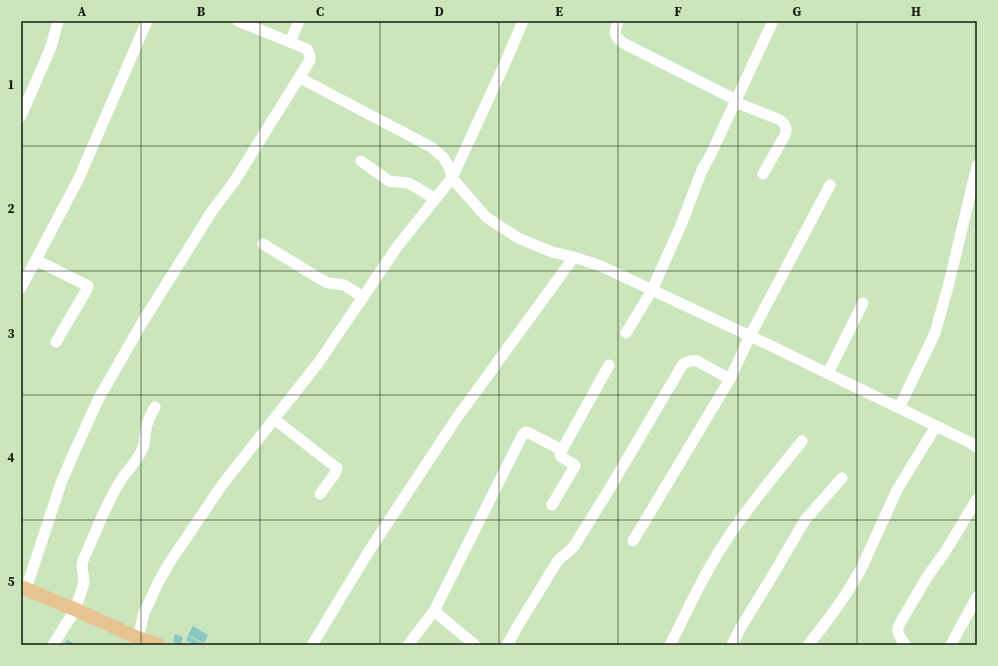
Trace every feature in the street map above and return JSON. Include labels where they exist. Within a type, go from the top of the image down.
[{"type":"main road","points":[[23,591],[75,610],[137,642],[158,645]]},
{"type":"street","points":[[21,116],[51,47],[58,21]]},
{"type":"street","points":[[21,288],[79,178],[146,21]]},
{"type":"street","points":[[290,42],[299,21]]},
{"type":"street","points":[[137,642],[144,613],[168,565],[222,485],[319,362],[397,247],[452,178],[523,21]]},
{"type":"street","points":[[618,21],[614,32],[616,38],[622,43],[735,101],[784,122],[786,127],[785,135],[763,174]]},
{"type":"street","points":[[626,333],[652,290],[681,225],[702,170],[773,21]]},
{"type":"street","points":[[23,591],[61,483],[99,398],[146,316],[212,212],[234,182],[310,60],[307,49],[244,22]]},
{"type":"street","points":[[300,78],[431,147],[443,157],[449,167],[452,178],[486,217],[518,238],[552,252],[574,257],[601,266],[828,373],[977,447]]},
{"type":"street","points":[[361,161],[389,181],[414,186],[435,199]]},
{"type":"street","points":[[899,408],[935,333],[941,316],[977,166]]},
{"type":"street","points":[[633,541],[730,379],[750,336],[830,186]]},
{"type":"street","points":[[263,244],[322,280],[328,283],[344,285],[363,297]]},
{"type":"street","points":[[312,645],[369,551],[456,419],[574,257]]},
{"type":"street","points":[[36,260],[88,286],[56,342]]},
{"type":"street","points":[[828,373],[863,303]]},
{"type":"street","points":[[507,645],[557,562],[573,548],[683,364],[687,361],[697,361],[730,379]]},
{"type":"street","points":[[552,505],[575,466],[561,457],[560,453],[609,365]]},
{"type":"street","points":[[53,645],[75,610],[84,583],[82,565],[83,560],[112,495],[124,474],[142,451],[145,443],[148,421],[155,407]]},
{"type":"street","points":[[274,419],[336,468],[334,474],[320,494]]},
{"type":"street","points":[[808,645],[830,618],[861,569],[897,490],[936,426]]},
{"type":"street","points":[[408,645],[434,612],[523,434],[526,432],[529,433],[562,450]]},
{"type":"street","points":[[670,645],[722,546],[737,524],[802,441]]},
{"type":"street","points":[[732,645],[804,520],[842,478]]},
{"type":"street","points":[[905,645],[897,633],[897,629],[977,499]]},
{"type":"street","points":[[951,645],[977,596]]},
{"type":"street","points":[[434,612],[475,645]]},
{"type":"building","points":[[193,626],[208,635],[204,643],[188,635]]},
{"type":"building","points":[[175,634],[183,637],[181,645],[173,642]]},
{"type":"building","points":[[188,636],[203,645],[194,645],[186,640]]},
{"type":"building","points":[[67,640],[77,645],[64,645]]}]
